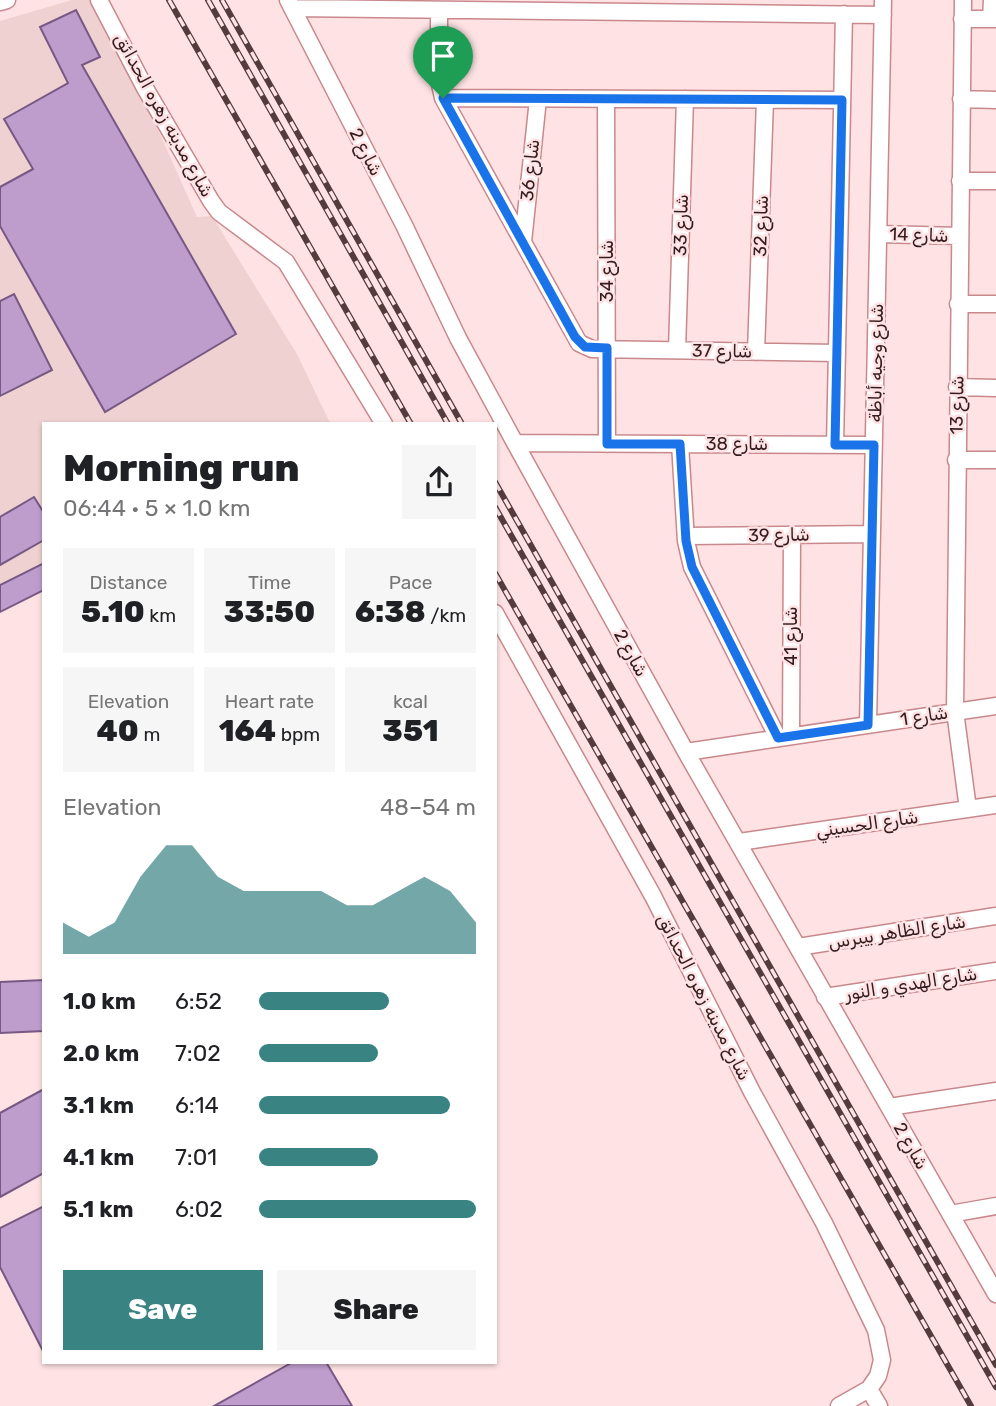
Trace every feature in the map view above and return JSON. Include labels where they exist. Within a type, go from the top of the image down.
[{"type":"street","points":[[0,2],[7,0]]},
{"type":"street","name":"شارع مدينه زهره الحدائق","points":[[99,0],[145,88],[211,201],[219,212],[285,262],[383,422]]},
{"type":"street","name":"شارع 13","points":[[962,0],[955,711],[968,809]]},
{"type":"street","points":[[962,19],[993,19],[992,0]]},
{"type":"street","points":[[290,4],[439,10],[530,6],[793,7],[844,14],[883,7]]},
{"type":"street","name":"شارع 2","points":[[290,4],[458,338],[515,443],[686,752],[995,1290]]},
{"type":"street","name":"شارع وجيه أباظة","points":[[868,725],[883,7]]},
{"type":"street","points":[[439,10],[439,79],[443,98],[523,242]]},
{"type":"street","points":[[835,445],[844,14]]},
{"type":"street","points":[[443,98],[842,100]]},
{"type":"street","name":"شارع 36","points":[[523,242],[538,99]]},
{"type":"street","name":"شارع 34","points":[[606,99],[607,444]]},
{"type":"street","name":"شارع 33","points":[[677,350],[685,99]]},
{"type":"street","points":[[961,99],[996,100]]},
{"type":"street","name":"شارع 32","points":[[756,352],[765,100]]},
{"type":"street","points":[[960,181],[996,181]]},
{"type":"street","name":"شارع 14","points":[[878,233],[960,236]]},
{"type":"street","name":"شارع 37","points":[[523,242],[579,343],[592,349],[837,353]]},
{"type":"street","points":[[958,304],[996,304]]},
{"type":"street","points":[[957,387],[996,388]]},
{"type":"street","name":"شارع 38","points":[[515,443],[874,445]]},
{"type":"street","points":[[680,444],[686,536],[696,580],[785,737]]},
{"type":"street","points":[[956,460],[996,460]]},
{"type":"street","name":"شارع 39","points":[[686,536],[872,534]]},
{"type":"street","name":"شارع 41","points":[[785,737],[792,535]]},
{"type":"street","name":"شارع مدينه زهره الحدائق","points":[[497,617],[653,896],[752,1092],[824,1223],[876,1330],[882,1360],[869,1389]]},
{"type":"street","name":"شارع 1","points":[[686,752],[996,706]]},
{"type":"street","name":"شارع الحسيني","points":[[739,842],[996,805]]},
{"type":"street","name":"شارع الظاهر بيبرس","points":[[798,947],[996,916]]},
{"type":"street","name":"شارع الهدي و النور","points":[[825,996],[996,971]]},
{"type":"street","points":[[889,1107],[996,1091]]},
{"type":"street","points":[[950,1214],[996,1206]]},
{"type":"street","points":[[839,1406],[869,1389],[879,1406]]},
{"type":"shaded area","points":[[72,0],[90,0],[123,51],[197,217],[212,216],[297,354],[330,422],[42,422],[42,591],[0,612],[0,21]]},
{"type":"building","points":[[76,10],[100,57],[82,65],[236,334],[105,412],[0,226],[0,187],[33,169],[4,119],[68,83],[40,27]]},
{"type":"building","points":[[14,294],[52,370],[0,396],[0,301]]},
{"type":"building","points":[[34,497],[42,510],[42,541],[0,565],[0,517]]},
{"type":"building","points":[[42,564],[42,591],[0,612],[0,585]]},
{"type":"building","points":[[42,980],[42,1031],[0,1033],[0,982]]},
{"type":"building","points":[[42,1090],[42,1174],[0,1197],[0,1113]]},
{"type":"building","points":[[42,1207],[42,1349],[0,1267],[0,1228]]},
{"type":"building","points":[[289,1364],[327,1364],[352,1406],[214,1406]]},
{"type":"railway","points":[[169,0],[410,422]]},
{"type":"railway","points":[[208,0],[447,422]]},
{"type":"railway","points":[[222,0],[461,422]]},
{"type":"railway","points":[[497,486],[996,1365]]},
{"type":"railway","points":[[497,511],[996,1387]]},
{"type":"railway","points":[[497,576],[971,1406]]},
{"type":"route","points":[[443,98],[842,100],[835,445],[874,445],[868,725],[778,738],[696,580],[686,541],[680,444],[607,444],[607,348],[585,347],[575,337],[443,98]]}]
